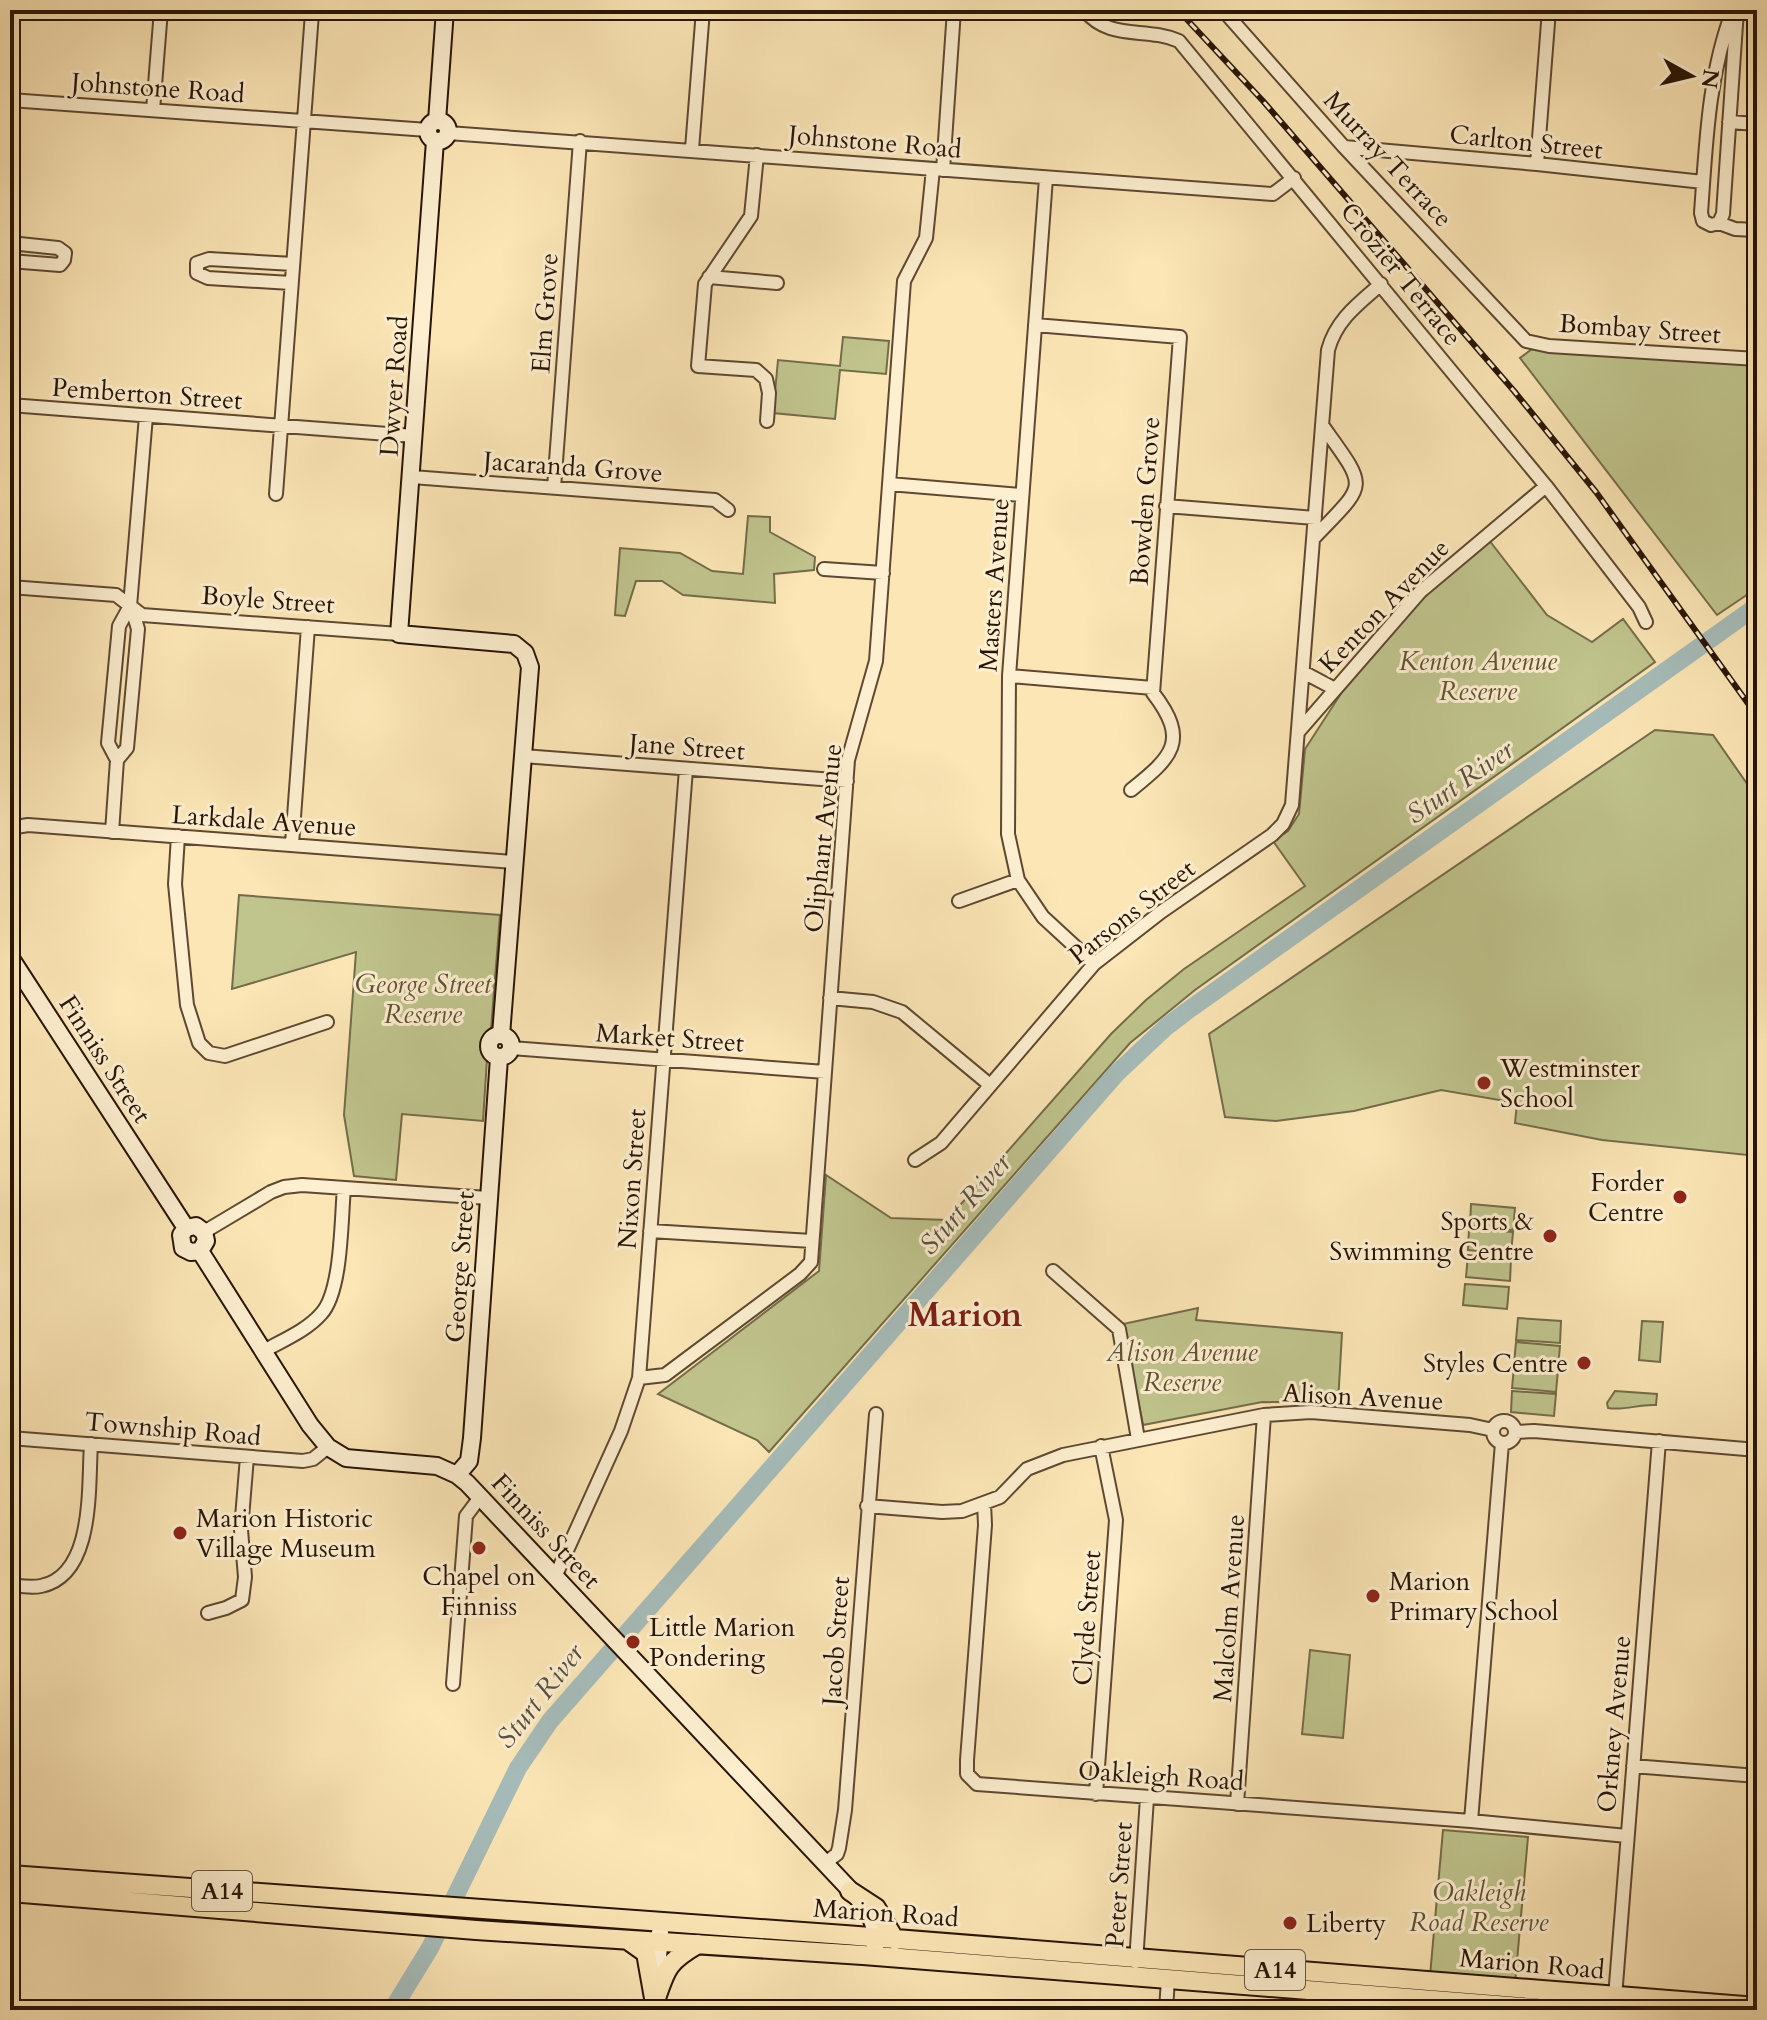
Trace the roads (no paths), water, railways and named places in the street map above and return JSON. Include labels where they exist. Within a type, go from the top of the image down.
[{"type":"main road","name":"Marion Road","points":[[10,1875],[434,1905],[660,1933],[1135,1968],[1168,1979],[1426,2004],[1456,2001],[1757,2007]]},
{"type":"main road","points":[[850,1891],[876,1908],[895,1940]]},
{"type":"main road","name":"Marion Road","points":[[10,1892],[628,1941],[660,1933],[698,1944],[869,1946],[895,1940],[1135,1968],[1561,2010]]},
{"type":"main road","points":[[628,1941],[646,1954],[654,2007]]},
{"type":"main road","points":[[654,2007],[668,1966],[677,1956],[698,1944]]},
{"type":"street","points":[[153,110],[161,10]]},
{"type":"street","name":"Dwyer Road","points":[[399,634],[445,10]]},
{"type":"street","points":[[692,149],[703,10]]},
{"type":"street","points":[[922,10],[954,11]]},
{"type":"street","name":"Crozier Terrace","points":[[1084,10],[1092,20],[1109,30],[1164,35],[1179,41],[1546,486],[1639,607],[1646,622]]},
{"type":"street","name":"Murray Terrace","points":[[1223,10],[1344,147],[1521,338]]},
{"type":"street","points":[[1537,164],[1549,10]]},
{"type":"street","points":[[1719,223],[1723,214],[1735,10]]},
{"type":"street","points":[[1735,10],[1722,40],[1713,83],[1701,213],[1703,221],[1711,225],[1719,223],[1735,229],[1757,230]]},
{"type":"street","name":"Oliphant Avenue","points":[[639,1378],[665,1375],[800,1274],[811,1262],[848,760],[876,661],[904,281],[926,238],[938,169],[954,11]]},
{"type":"street","points":[[276,494],[312,13]]},
{"type":"street","name":"Johnstone Road","points":[[10,100],[1273,194],[1294,178]]},
{"type":"street","points":[[1729,122],[1757,124]]},
{"type":"street","name":"Elm Grove","points":[[554,488],[580,141]]},
{"type":"street","name":"Carlton Street","points":[[1344,147],[1703,182]]},
{"type":"street","points":[[757,155],[751,216],[705,284],[694,368],[756,370],[766,379],[769,393],[767,421]]},
{"type":"street","name":"Masters Avenue","points":[[1046,178],[1009,676],[1007,825],[1018,880],[1043,917],[1094,964]]},
{"type":"street","points":[[10,243],[58,248],[65,253],[60,265],[10,261]]},
{"type":"street","points":[[291,283],[208,278],[197,273],[196,268],[197,263],[209,259],[293,264]]},
{"type":"street","points":[[709,277],[777,283]]},
{"type":"street","name":"Parsons Street","points":[[915,1160],[941,1143],[1094,964],[1283,824],[1292,805],[1331,339],[1344,317],[1381,284]]},
{"type":"street","name":"Bowden Grove","points":[[1035,325],[1180,337],[1153,688]]},
{"type":"street","name":"Bombay Street","points":[[1521,338],[1549,346],[1757,359]]},
{"type":"street","name":"Pemberton Street","points":[[10,405],[414,436]]},
{"type":"street","points":[[117,760],[127,748],[138,629],[130,606],[146,416]]},
{"type":"street","points":[[1313,539],[1353,497],[1358,484],[1355,471],[1322,425]]},
{"type":"street","name":"Jacaranda Grove","points":[[412,477],[715,500],[728,510]]},
{"type":"street","points":[[889,484],[1022,495]]},
{"type":"street","name":"Kenton Avenue","points":[[1298,732],[1420,592],[1546,486]]},
{"type":"street","points":[[1166,506],[1315,518]]},
{"type":"street","points":[[824,569],[883,573]]},
{"type":"street","name":"Boyle Street","points":[[10,587],[116,595],[142,615],[514,644],[525,653]]},
{"type":"street","points":[[112,832],[117,760],[108,743],[119,626],[130,606]]},
{"type":"street","points":[[292,844],[308,627]]},
{"type":"street","name":"George Street","points":[[457,1475],[469,1461],[472,1438],[488,1198],[504,1047],[514,862],[530,667],[525,653]]},
{"type":"street","points":[[1303,672],[1335,689]]},
{"type":"street","points":[[1009,676],[1153,688],[1153,693],[1171,718],[1171,747],[1158,768],[1131,790]]},
{"type":"street","name":"Jane Street","points":[[523,756],[847,781]]},
{"type":"street","name":"Nixon Street","points":[[555,1577],[621,1431],[639,1378],[686,769]]},
{"type":"street","name":"Larkdale Avenue","points":[[10,828],[28,825],[514,862]]},
{"type":"street","points":[[178,836],[175,884],[185,990],[199,1043],[209,1053],[225,1056],[327,1022]]},
{"type":"street","points":[[959,901],[1018,880]]},
{"type":"street","name":"Finniss Street","points":[[10,957],[186,1228]]},
{"type":"street","points":[[830,998],[873,1002],[902,1012],[990,1085]]},
{"type":"street","name":"Market Street","points":[[504,1047],[825,1072]]},
{"type":"street","points":[[204,1232],[284,1187],[488,1198]]},
{"type":"street","points":[[264,1351],[310,1325],[332,1297],[344,1188]]},
{"type":"street","points":[[196,1226],[204,1232],[206,1241],[200,1251],[191,1252],[183,1248],[180,1240],[186,1228],[196,1226]]},
{"type":"street","points":[[650,1231],[812,1241]]},
{"type":"street","points":[[200,1251],[328,1447]]},
{"type":"street","points":[[1053,1271],[1119,1329],[1138,1439]]},
{"type":"street","name":"Alison Avenue","points":[[867,1506],[962,1511],[1000,1497],[1027,1469],[1063,1455],[1264,1415],[1311,1412],[1470,1425],[1493,1430]]},
{"type":"street","name":"Jacob Street","points":[[824,1864],[837,1854],[844,1825],[876,1414]]},
{"type":"street","name":"Malcolm Avenue","points":[[1237,1804],[1264,1415]]},
{"type":"street","points":[[1503,1421],[1510,1423],[1515,1432],[1512,1440],[1502,1443],[1496,1440],[1493,1430],[1503,1421]]},
{"type":"street","points":[[1515,1432],[1534,1431],[1757,1450]]},
{"type":"street","name":"Township Road","points":[[10,1438],[303,1461],[313,1459],[328,1447]]},
{"type":"street","name":"Orkney Avenue","points":[[1614,2004],[1659,1441]]},
{"type":"street","points":[[1471,1821],[1502,1443]]},
{"type":"street","points":[[10,1585],[43,1586],[59,1579],[74,1563],[83,1541],[91,1444]]},
{"type":"street","name":"Clyde Street","points":[[1096,1794],[1116,1520],[1101,1446]]},
{"type":"street","name":"Finniss Street","points":[[328,1447],[346,1458],[437,1466],[457,1475],[481,1496],[868,1909],[874,1926],[869,1946]]},
{"type":"street","points":[[208,1613],[242,1600],[245,1577],[241,1530],[247,1457]]},
{"type":"street","points":[[453,1684],[466,1516],[481,1496]]},
{"type":"street","name":"Oakleigh Road","points":[[984,1503],[967,1774],[977,1784],[1471,1821],[1627,1836]]},
{"type":"street","points":[[1633,1766],[1757,1776]]},
{"type":"street","name":"Peter Street","points":[[1135,1968],[1147,1798]]},
{"type":"street","points":[[654,2007],[660,1933]]},
{"type":"street","points":[[1166,2010],[1168,1979]]},
{"type":"waterway","name":"Sturt River","points":[[392,2010],[430,1948],[518,1768],[550,1721],[1116,1074],[1187,1011],[1757,606]]},
{"type":"railway","points":[[1178,10],[1263,101],[1514,391],[1596,492],[1757,716]]},
{"type":"place","name":"Westminster School","points":[[1484,1083]]},
{"type":"place","name":"Forder Centre","points":[[1680,1197]]},
{"type":"place","name":"Sports & Swimming Centre","points":[[1550,1236]]},
{"type":"place","name":"Styles Centre","points":[[1584,1363]]},
{"type":"place","name":"Marion Historic Village Museum","points":[[180,1533]]},
{"type":"place","name":"Chapel on Finniss","points":[[479,1548]]},
{"type":"place","name":"Marion Primary School","points":[[1373,1596]]},
{"type":"place","name":"Little Marion Pondering","points":[[633,1642]]},
{"type":"place","name":"Liberty","points":[[1290,1923]]},
{"type":"district","name":"Marion","points":[[965,1315]]},
{"type":"park label","name":"Kenton Avenue Reserve","points":[[1478,676]]},
{"type":"park label","name":"George Street Reserve","points":[[423,999]]},
{"type":"park label","name":"Alison Avenue Reserve","points":[[1182,1367]]},
{"type":"park label","name":"Oakleigh Road Reserve","points":[[1479,1907]]}]
